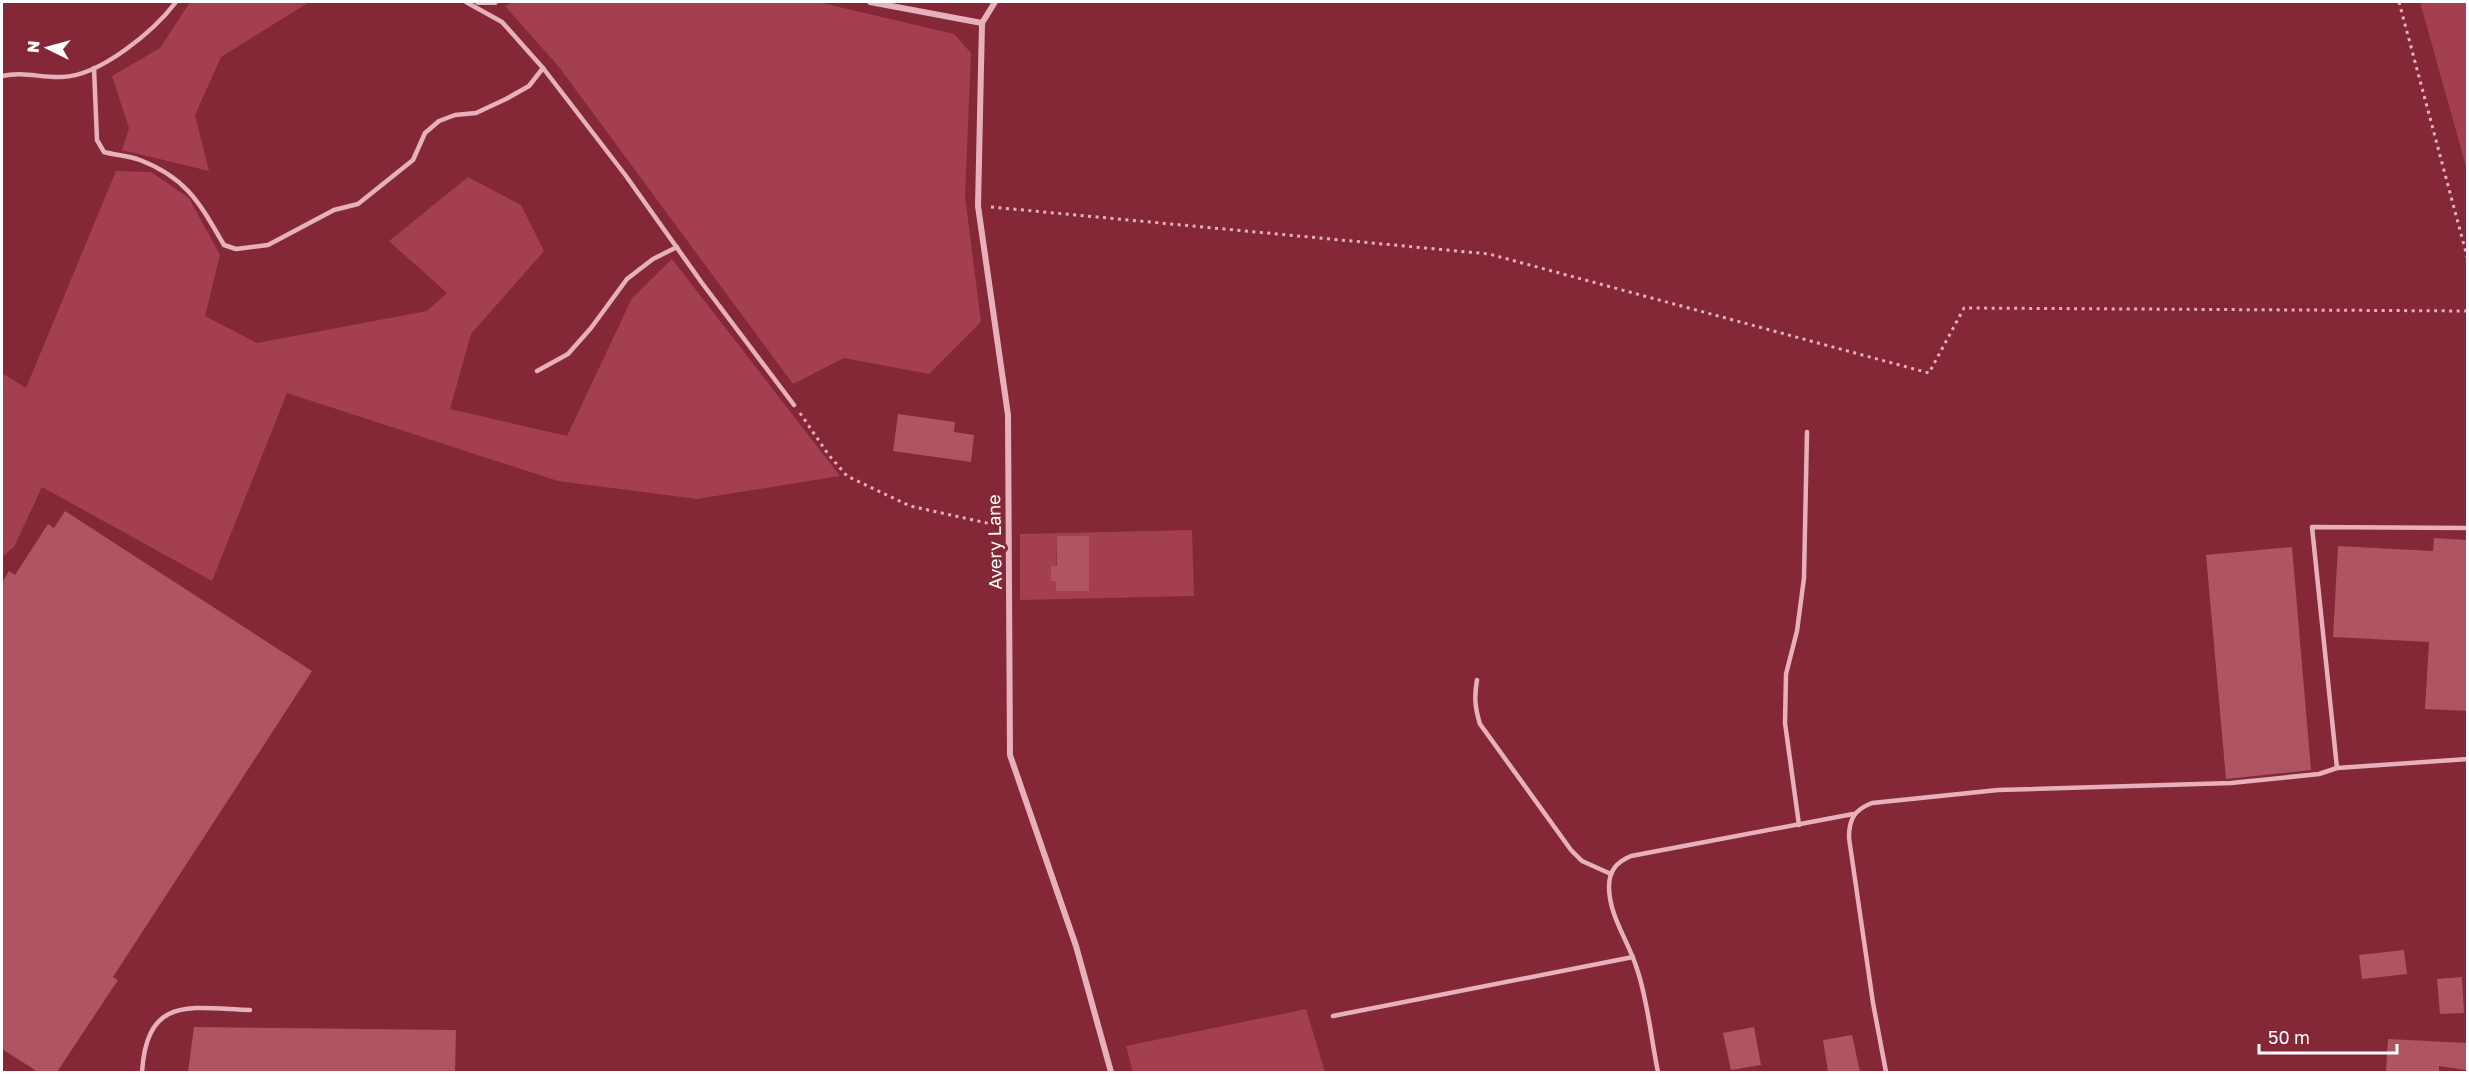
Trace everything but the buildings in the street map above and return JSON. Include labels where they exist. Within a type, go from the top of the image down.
[{"type":"street","points":[[478,2],[495,2]]},
{"type":"street","points":[[870,2],[982,23],[995,2]]},
{"type":"street","name":"Avery Lane","points":[[982,23],[978,206],[1008,415],[1011,755],[1076,946],[1111,1072]]},
{"type":"lane","points":[[2,76],[16,73],[63,78],[94,68],[145,35],[176,2]]},
{"type":"lane","points":[[466,2],[502,22],[543,68],[626,176],[794,405]]},
{"type":"lane","points":[[94,68],[97,140],[104,152],[138,159],[183,184],[205,213],[224,244],[236,249],[268,245],[334,210],[358,204],[413,160],[426,133],[439,121],[455,115],[476,113],[506,99],[529,86],[543,68]]},
{"type":"lane","points":[[537,370],[568,354],[591,328],[627,279],[653,259],[677,248]]},
{"type":"lane","points":[[1799,825],[1785,723],[1785,693],[1786,674],[1797,631],[1804,578],[1807,432]]},
{"type":"lane","points":[[2337,768],[2312,527],[2468,528]]},
{"type":"lane","points":[[1477,680],[1474,695],[1475,709],[1480,724],[1571,850],[1582,861],[1611,874]]},
{"type":"lane","points":[[1886,1072],[1848,838],[1849,823],[1853,814],[1860,808],[1872,803],[1998,790],[2231,783],[2319,774],[2337,768],[2468,759]]},
{"type":"lane","points":[[1658,1072],[1638,971],[1614,914],[1609,887],[1611,874],[1617,863],[1631,856],[1853,814]]},
{"type":"lane","points":[[1333,1016],[1633,957]]},
{"type":"lane","points":[[142,1072],[143,1054],[148,1036],[156,1022],[171,1012],[187,1008],[250,1010]]},
{"type":"path","points":[[2399,2],[2468,260]]},
{"type":"path","points":[[978,206],[1489,254],[1929,373],[1964,308],[2468,311]]},
{"type":"path","points":[[794,405],[828,454],[847,476],[910,506],[1010,527]]},
{"type":"shaded area","points":[[190,2],[309,2],[221,57],[195,115],[209,171],[122,150],[129,128],[112,76],[160,48]]},
{"type":"shaded area","points":[[513,2],[818,2],[954,34],[971,53],[965,196],[981,322],[929,374],[844,358],[793,384],[559,67],[505,6]]},
{"type":"shaded area","points":[[2420,2],[2467,2],[2467,170]]},
{"type":"shaded area","points":[[116,171],[151,172],[189,198],[220,255],[205,316],[257,343],[427,311],[447,293],[389,241],[468,177],[521,205],[544,251],[471,334],[450,409],[567,436],[632,298],[672,259],[840,476],[697,499],[558,481],[287,393],[212,581],[42,487],[14,547],[2,557],[2,373],[26,388]]},
{"type":"shaded area","points":[[1192,530],[1194,596],[1020,600],[1020,534]],"holes":[[[1057,536],[1088,536],[1089,591],[1056,591]]]},
{"type":"shaded area","points":[[1306,1009],[1325,1072],[1133,1072],[1126,1046]]}]
